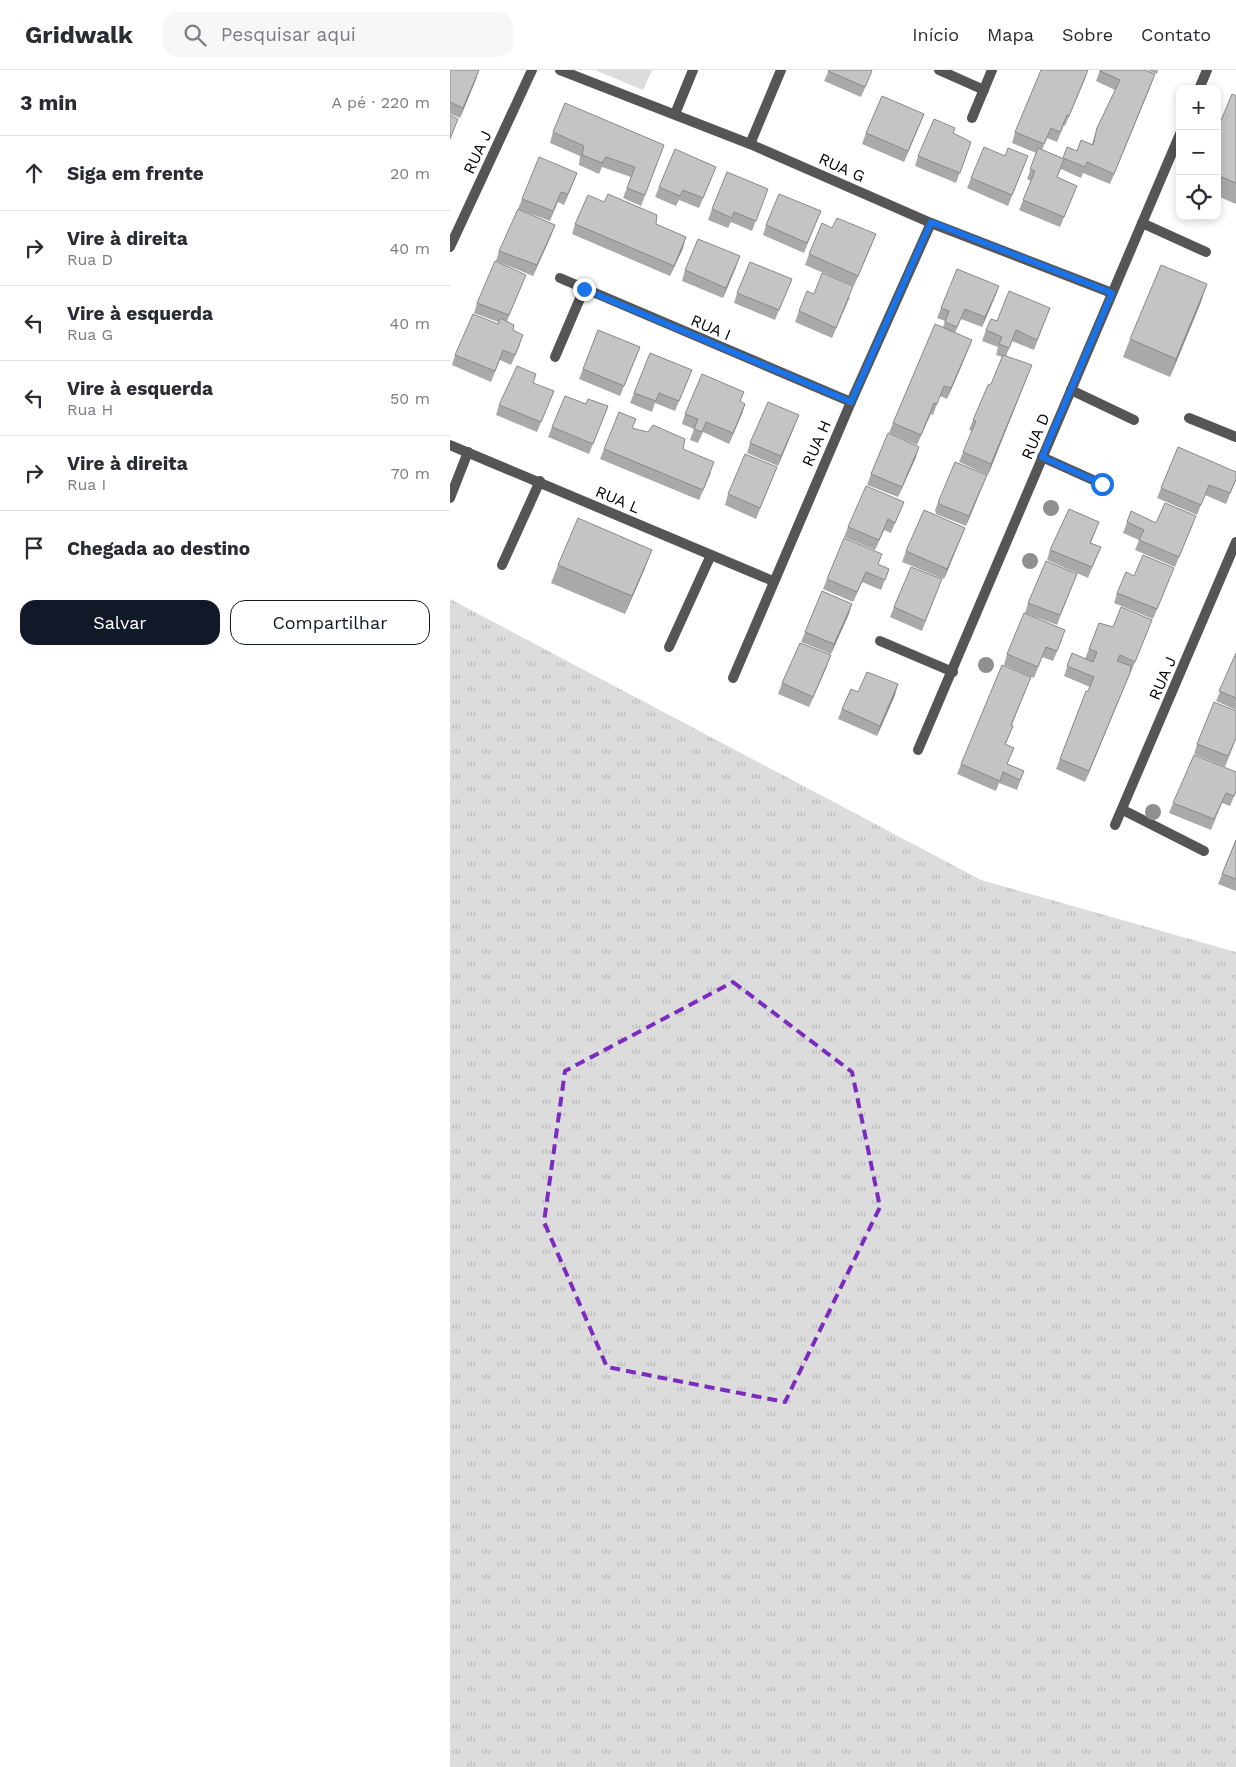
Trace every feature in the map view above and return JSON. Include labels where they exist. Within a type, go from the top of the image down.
[{"type":"street","name":"RUA J","points":[[450,247],[452,234],[532,70]]},
{"type":"street","name":"RUA G","points":[[560,70],[750,144],[931,222],[1112,293]]},
{"type":"street","points":[[674,114],[693,70]]},
{"type":"street","points":[[750,144],[780,70]]},
{"type":"street","points":[[939,70],[984,90]]},
{"type":"street","points":[[972,118],[992,70]]},
{"type":"street","points":[[1201,85],[1207,70]]},
{"type":"street","name":"RUA D","points":[[918,750],[953,672],[1042,457],[1176,143]]},
{"type":"street","name":"RUA H","points":[[733,678],[773,581],[931,222]]},
{"type":"street","points":[[1142,222],[1206,252]]},
{"type":"street","name":"RUA I","points":[[560,278],[851,402]]},
{"type":"street","points":[[555,357],[584,289]]},
{"type":"street","points":[[1071,390],[1134,420]]},
{"type":"street","points":[[1190,418],[1236,437]]},
{"type":"street","name":"RUA L","points":[[450,445],[540,481],[773,581]]},
{"type":"street","points":[[450,498],[468,452]]},
{"type":"street","points":[[1042,457],[1102,484]]},
{"type":"street","points":[[502,564],[540,481]]},
{"type":"street","name":"RUA J","points":[[1115,825],[1235,547]]},
{"type":"street","points":[[669,647],[711,555]]},
{"type":"street","points":[[880,641],[953,672]]},
{"type":"street","points":[[1122,810],[1204,851]]},
{"type":"highlighted area","points":[[733,982],[852,1072],[880,1207],[785,1402],[607,1367],[544,1222],[565,1071]]},
{"type":"green space","points":[[595,70],[652,70],[643,90]]},
{"type":"green space","points":[[450,599],[981,880],[1236,952],[1236,1767],[450,1767]]},
{"type":"building","points":[[450,70],[479,70],[463,108],[450,102]]},
{"type":"building","points":[[829,70],[871,70],[872,71],[865,87]]},
{"type":"building","points":[[1041,70],[1088,70],[1069,116],[1067,115],[1060,132],[1051,128],[1044,144],[1015,132]]},
{"type":"building","points":[[1100,70],[1144,70],[1155,74],[1114,174],[1087,162],[1085,167],[1063,158],[1067,147],[1077,151],[1081,140],[1093,145],[1097,128],[1120,80]]},
{"type":"building","points":[[1232,94],[1236,96],[1236,183],[1221,177],[1221,120]]},
{"type":"building","points":[[882,96],[924,114],[908,151],[866,133]]},
{"type":"building","points":[[565,103],[664,145],[645,195],[627,188],[635,167],[606,157],[602,163],[582,155],[584,146],[553,132]]},
{"type":"building","points":[[450,115],[458,119],[450,139]]},
{"type":"building","points":[[934,119],[955,128],[953,133],[971,142],[960,173],[918,156]]},
{"type":"building","points":[[984,147],[1005,156],[1008,148],[1028,156],[1012,195],[971,178]]},
{"type":"building","points":[[1038,148],[1064,159],[1057,177],[1077,186],[1064,217],[1023,200],[1035,171],[1030,169]]},
{"type":"building","points":[[675,149],[716,167],[703,198],[683,190],[680,196],[659,187]]},
{"type":"building","points":[[539,157],[577,173],[568,194],[561,192],[553,211],[522,199]]},
{"type":"building","points":[[727,172],[768,189],[756,221],[734,212],[732,218],[712,209]]},
{"type":"building","points":[[608,194],[657,215],[656,224],[686,237],[674,266],[575,224],[588,195],[604,202]]},
{"type":"building","points":[[779,194],[821,211],[807,243],[766,225]]},
{"type":"building","points":[[518,209],[555,225],[537,265],[499,251]]},
{"type":"building","points":[[837,218],[876,234],[858,276],[809,254],[822,223],[832,228]]},
{"type":"building","points":[[698,239],[740,256],[726,288],[685,270]]},
{"type":"building","points":[[495,261],[526,275],[509,315],[477,303]]},
{"type":"building","points":[[750,262],[792,279],[779,310],[737,293]]},
{"type":"building","points":[[1161,265],[1207,284],[1176,359],[1130,339]]},
{"type":"building","points":[[957,269],[999,286],[985,317],[965,309],[957,327],[945,322],[949,311],[941,308]]},
{"type":"building","points":[[822,273],[853,286],[836,328],[799,311],[807,291],[814,294]]},
{"type":"building","points":[[1009,291],[1050,308],[1037,340],[1016,330],[1009,348],[999,344],[1002,337],[986,330],[991,319],[997,321]]},
{"type":"building","points":[[473,314],[498,324],[500,318],[514,325],[513,330],[523,335],[515,355],[503,350],[495,371],[455,355]]},
{"type":"building","points":[[935,324],[972,340],[951,388],[944,386],[937,404],[934,403],[921,435],[893,423]]},
{"type":"building","points":[[598,330],[640,347],[624,386],[583,369]]},
{"type":"building","points":[[650,353],[692,370],[679,401],[659,393],[656,401],[634,393]]},
{"type":"building","points":[[1003,355],[1032,365],[991,464],[963,452],[976,421],[973,420]]},
{"type":"building","points":[[517,366],[536,374],[533,383],[554,391],[541,422],[499,405]]},
{"type":"building","points":[[702,374],[744,392],[740,401],[745,404],[733,433],[706,422],[702,432],[694,429],[698,419],[685,414]]},
{"type":"building","points":[[565,396],[586,404],[588,399],[608,406],[593,444],[552,427]]},
{"type":"building","points":[[768,402],[799,415],[781,456],[750,443]]},
{"type":"building","points":[[619,412],[636,419],[632,428],[648,432],[653,425],[685,439],[683,449],[714,462],[703,490],[604,449]]},
{"type":"building","points":[[888,433],[919,447],[902,487],[871,474]]},
{"type":"building","points":[[1178,447],[1236,472],[1236,479],[1230,493],[1209,485],[1201,505],[1161,488]]},
{"type":"building","points":[[745,454],[777,467],[760,508],[728,494]]},
{"type":"building","points":[[955,462],[987,475],[969,516],[939,504]]},
{"type":"building","points":[[866,486],[904,502],[895,523],[888,519],[879,540],[848,527]]},
{"type":"building","points":[[1165,503],[1196,516],[1179,557],[1139,540],[1144,530],[1127,522],[1131,511],[1156,523]]},
{"type":"building","points":[[1069,509],[1099,522],[1090,543],[1101,547],[1092,567],[1050,550]]},
{"type":"building","points":[[924,510],[965,528],[947,569],[906,551]]},
{"type":"building","points":[[578,518],[652,550],[632,596],[558,565]]},
{"type":"building","points":[[844,538],[882,554],[878,564],[889,569],[885,580],[866,572],[857,592],[827,579]]},
{"type":"building","points":[[1143,555],[1174,568],[1157,609],[1117,593],[1126,572],[1134,576]]},
{"type":"building","points":[[1046,561],[1077,574],[1060,615],[1028,603]]},
{"type":"building","points":[[911,567],[942,579],[925,621],[894,607]]},
{"type":"building","points":[[822,591],[852,604],[834,644],[805,632]]},
{"type":"building","points":[[1121,607],[1152,620],[1135,662],[1120,655],[1117,661],[1131,666],[1130,673],[1089,771],[1060,759],[1086,691],[1088,691],[1094,677],[1067,666],[1072,653],[1093,662],[1097,652],[1089,649],[1099,623],[1113,627]]},
{"type":"building","points":[[1024,613],[1065,630],[1057,651],[1046,647],[1038,667],[1007,654]]},
{"type":"building","points":[[800,643],[831,655],[813,697],[782,683]]},
{"type":"building","points":[[1236,653],[1236,698],[1219,691]]},
{"type":"building","points":[[1002,665],[1031,677],[1005,744],[1014,748],[1007,764],[1024,771],[1020,780],[1003,772],[1000,781],[961,764]]},
{"type":"building","points":[[867,672],[898,684],[880,726],[842,709],[851,689],[858,692]]},
{"type":"building","points":[[1214,702],[1236,711],[1236,738],[1228,756],[1197,744]]},
{"type":"building","points":[[1194,755],[1236,772],[1236,791],[1234,796],[1226,793],[1214,819],[1173,803]]},
{"type":"building","points":[[1236,840],[1236,879],[1222,874]]},
{"type":"route","points":[[584,289],[851,402],[931,222],[1112,293],[1042,457],[1102,484]]}]
